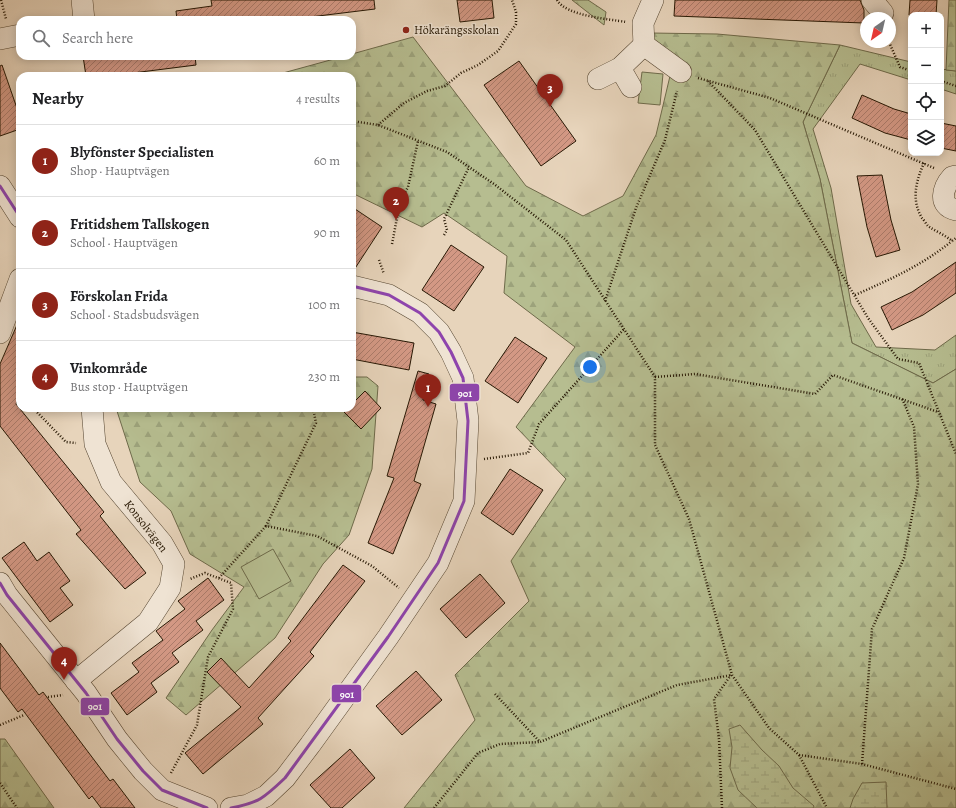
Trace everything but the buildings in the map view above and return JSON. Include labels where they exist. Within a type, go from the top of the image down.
[{"type":"street","points":[[82,0],[84,16]]},
{"type":"street","points":[[598,79],[620,68],[644,45],[643,22],[653,0]]},
{"type":"street","points":[[0,40],[16,36]]},
{"type":"street","points":[[644,45],[681,72]]},
{"type":"street","points":[[620,68],[631,87]]},
{"type":"street","points":[[954,177],[946,184],[943,198],[947,204],[956,210]]},
{"type":"street","points":[[0,186],[16,211]]},
{"type":"street","points":[[231,808],[248,805],[266,796],[285,778],[360,677],[438,563],[464,501],[468,421],[463,378],[451,352],[439,332],[420,313],[389,295],[356,287]]},
{"type":"street","points":[[0,333],[16,290]]},
{"type":"street","name":"Konsolvägen","points":[[76,681],[148,622],[170,588],[174,564],[162,543],[111,482],[94,444],[92,412]]},
{"type":"street","points":[[0,583],[7,595],[76,681],[117,739],[143,771],[162,790],[207,808]]},
{"type":"path","points":[[378,125],[404,103],[427,91],[445,86],[461,73],[478,65],[498,51],[516,24],[516,12],[512,0]]},
{"type":"path","points":[[557,0],[559,4],[579,14],[630,22]]},
{"type":"path","points":[[892,48],[900,67],[908,70]]},
{"type":"path","points":[[605,301],[636,208],[665,140],[681,72],[770,98],[954,177]]},
{"type":"path","points":[[708,81],[755,130],[868,318],[898,358],[919,364],[956,454]]},
{"type":"path","points":[[944,82],[956,86]]},
{"type":"path","points":[[356,122],[378,125],[447,152],[494,184],[566,240],[655,377],[655,445],[688,519],[732,675],[769,728],[799,755],[827,808]]},
{"type":"path","points":[[392,244],[400,202],[408,187],[418,141]]},
{"type":"path","points":[[444,235],[446,230],[444,219],[469,168]]},
{"type":"path","points":[[855,295],[900,276],[918,266],[937,253],[952,240]]},
{"type":"path","points":[[379,260],[384,275]]},
{"type":"path","points":[[466,462],[528,453],[539,424],[624,329]]},
{"type":"path","points":[[655,377],[695,374],[815,394],[833,375],[939,412]]},
{"type":"path","points":[[862,764],[872,629],[904,558],[918,484],[914,427],[902,398]]},
{"type":"path","points":[[37,412],[66,442],[94,444]]},
{"type":"path","points":[[219,578],[266,526],[316,423],[314,412]]},
{"type":"path","points":[[266,526],[317,536],[372,566],[414,600]]},
{"type":"path","points":[[162,790],[196,726],[208,657],[233,609],[231,583],[205,573],[170,588]]},
{"type":"path","points":[[434,808],[478,753],[500,744],[540,742],[677,685],[732,675]]},
{"type":"path","points":[[722,808],[720,739],[714,699],[732,675]]},
{"type":"path","points":[[495,694],[540,742]]},
{"type":"path","points":[[0,725],[24,716]]},
{"type":"path","points":[[799,755],[862,764],[956,789]]},
{"type":"path","points":[[0,783],[17,808]]},
{"type":"green space","points":[[572,0],[588,0],[606,12],[604,25]]},
{"type":"green space","points":[[949,0],[956,0],[956,71],[946,70]]},
{"type":"green space","points":[[651,33],[717,34],[840,45],[803,122],[820,179],[852,343],[933,383],[956,369],[956,808],[404,808],[475,720],[455,675],[529,601],[511,561],[566,479],[516,427],[575,347],[504,293],[507,256],[444,213],[422,227],[356,195],[356,72],[287,72],[330,60],[356,60],[356,53],[413,37],[526,186],[583,216],[623,196],[656,135],[670,76]]},
{"type":"green space","points":[[840,45],[908,61],[908,79],[860,64],[813,129],[831,188],[851,304],[876,347],[935,350],[956,335],[956,369],[933,383],[852,343],[820,179],[803,122]]},
{"type":"green space","points":[[944,69],[956,71],[956,94],[944,90]]},
{"type":"green space","points":[[642,72],[663,74],[660,105],[638,103]]},
{"type":"green space","points":[[356,377],[367,377],[378,386],[372,469],[349,535],[323,564],[275,638],[186,715],[166,698],[212,630],[244,587],[190,554],[171,511],[140,482],[117,412],[356,412]]},
{"type":"green space","points":[[273,549],[291,581],[259,599],[241,567]]},
{"type":"green space","points":[[740,725],[762,750],[779,766],[793,788],[814,806],[813,808],[757,808],[738,790],[730,768],[732,747],[729,729]]},
{"type":"green space","points":[[0,739],[5,739],[54,808],[0,808]]},
{"type":"green space","points":[[886,782],[887,808],[850,808],[862,783]]},
{"type":"transit line","name":"901","points":[[0,186],[16,211]]},
{"type":"transit line","name":"901","points":[[231,808],[248,804],[267,795],[285,778],[388,637],[438,563],[464,501],[468,421],[463,378],[451,352],[439,332],[420,313],[389,295],[356,287]]},
{"type":"transit line","name":"901","points":[[0,583],[7,595],[86,693],[117,739],[143,771],[162,790],[207,808]]},
{"type":"place","name":"Hökarängsskolan","points":[[406,30]]},
{"type":"place","name":"Förskolan Frida","points":[[550,107]]},
{"type":"place","name":"Fritidshem Tallskogen","points":[[396,220]]},
{"type":"place","name":"Blyfönster Specialisten","points":[[428,407]]},
{"type":"place","name":"Vinkområde","points":[[64,680]]}]
